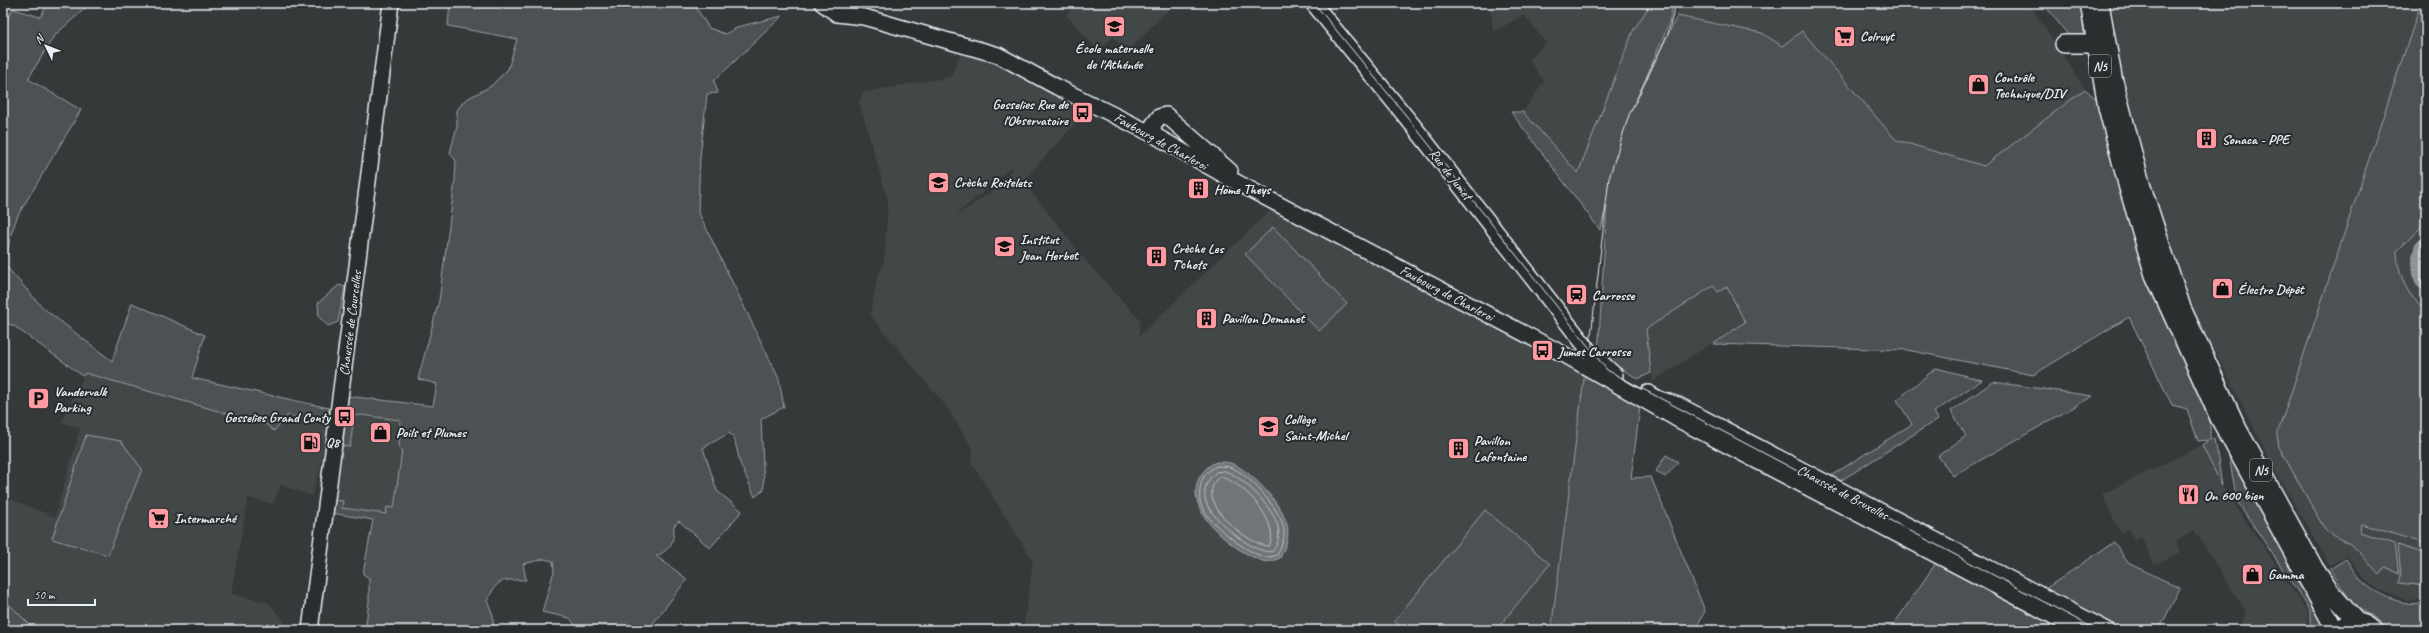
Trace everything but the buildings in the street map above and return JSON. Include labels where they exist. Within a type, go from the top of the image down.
[{"type":"main road","name":"Faubourg de Charleroi","points":[[822,3],[836,14],[850,15],[998,55],[1057,87],[1150,130],[1176,148],[1236,182],[1498,316],[1577,349]]},
{"type":"main road","name":"Rue de Jumet","points":[[1313,3],[1415,128],[1577,349]]},
{"type":"main road","name":"N5","points":[[2089,3],[2092,41],[2107,107],[2124,173],[2154,275],[2204,387],[2223,435],[2332,624],[2333,630]]},
{"type":"main road","name":"N5","points":[[2100,3],[2113,77],[2141,184],[2182,308],[2226,403],[2257,464],[2315,569],[2330,591],[2357,622],[2363,623],[2373,630]]},
{"type":"main road","name":"Chaussée de Courcelles","points":[[310,630],[391,10]]},
{"type":"main road","name":"N5","points":[[2064,44],[2092,41]]},
{"type":"main road","name":"N5","points":[[2092,41],[2103,55],[2113,77]]},
{"type":"main road","points":[[1150,130],[1159,117],[1166,115],[1231,172],[1498,316]]},
{"type":"main road","points":[[1176,148],[1183,145],[1187,140],[1187,133]]},
{"type":"main road","name":"Chaussée de Bruxelles","points":[[1577,349],[1607,370],[1659,399],[1678,405],[2107,630]]},
{"type":"main road","name":"Chaussée de Bruxelles","points":[[1577,349],[1677,419],[2049,614],[2075,630]]},
{"type":"main road","name":"N5","points":[[2223,435],[2234,433],[2248,460],[2257,464]]},
{"type":"main road","points":[[2338,630],[2349,622],[2357,622]]},
{"type":"shaded area","points":[[49,3],[91,3],[54,36],[28,79],[81,110],[18,215],[11,234],[5,265],[43,308],[112,361],[132,303],[205,335],[192,378],[329,408],[328,424],[288,415],[274,431],[267,425],[85,373],[83,376],[14,326],[3,322],[3,25],[13,9],[40,17]]},
{"type":"shaded area","points":[[450,3],[693,3],[709,28],[725,34],[741,26],[782,16],[714,81],[718,93],[707,94],[700,157],[698,211],[779,379],[784,407],[761,419],[764,489],[755,497],[740,463],[734,437],[729,433],[703,448],[717,491],[742,511],[710,548],[679,521],[674,526],[671,545],[661,554],[656,556],[687,579],[648,630],[574,630],[575,625],[570,618],[542,612],[554,571],[553,561],[544,559],[523,564],[526,580],[506,580],[498,584],[491,593],[487,601],[493,615],[493,630],[365,630],[369,602],[369,578],[363,574],[373,520],[332,513],[335,500],[343,501],[342,508],[386,514],[387,507],[394,508],[402,450],[399,449],[400,420],[361,415],[354,416],[350,447],[343,446],[346,396],[433,406],[437,384],[418,379],[439,301],[455,180],[456,161],[450,153],[457,126],[457,110],[465,100],[491,86],[508,69],[517,39],[448,26]]},
{"type":"shaded area","name":"École maternelle de l'Athénée","points":[[1078,3],[1175,3],[1127,52],[1113,37],[1099,51],[1066,15]]},
{"type":"shaded area","points":[[1490,3],[1651,3],[1633,31],[1578,173],[1523,112],[1544,81],[1529,60],[1546,43],[1524,15],[1493,32]]},
{"type":"shaded area","points":[[1651,3],[1673,3],[1669,23],[1636,102],[1677,16],[1762,33],[1782,46],[1802,31],[1896,140],[1984,166],[2085,89],[2096,99],[2124,204],[2210,418],[2210,439],[2215,439],[2222,486],[2202,445],[2209,440],[2198,441],[2187,409],[2172,405],[2129,317],[2033,375],[1907,350],[1713,344],[1745,322],[1727,287],[1718,292],[1713,286],[1646,329],[1651,373],[1638,379],[1598,354],[1607,205],[1600,230],[1511,112],[1523,112],[1578,173],[1633,31]]},
{"type":"shaded area","points":[[1678,3],[2029,3],[2085,89],[1984,166],[1896,140],[1802,32],[1782,46],[1762,33],[1677,16]]},
{"type":"shaded area","points":[[2043,3],[2082,3],[2084,33],[2082,36],[2069,36]]},
{"type":"shaded area","points":[[2112,3],[2426,3],[2426,599],[2406,600],[2379,590],[2366,581],[2347,556],[2330,565],[2278,476],[2216,353],[2201,333],[2162,233],[2143,165],[2121,74]]},
{"type":"shaded area","points":[[2421,3],[2426,3],[2426,222],[2397,251],[2397,259],[2404,284],[2408,291],[2419,304],[2426,308],[2426,544],[2361,524],[2360,532],[2395,544],[2399,574],[2385,567],[2379,575],[2355,548],[2324,528],[2279,447],[2277,435]]},
{"type":"shaded area","name":"Collège Saint-Michel","points":[[963,48],[1090,102],[1075,124],[1023,181],[1087,262],[1140,320],[1139,336],[1278,203],[1585,371],[1551,630],[1023,630],[1033,561],[971,462],[973,449],[945,405],[870,315],[877,278],[884,262],[888,201],[859,102],[863,92],[951,77]],"holes":[[[1014,165],[1000,186],[956,216]]]},
{"type":"shaded area","points":[[1273,227],[1347,304],[1319,331],[1245,254]]},
{"type":"shaded area","points":[[339,285],[345,287],[338,322],[328,326],[319,317],[318,303]]},
{"type":"shaded area","points":[[1713,285],[1727,287],[1745,322],[1653,381],[1646,330]]},
{"type":"shaded area","points":[[1936,368],[1982,380],[1934,412],[1938,419],[1837,483],[1829,477],[1912,424],[1897,400]]},
{"type":"shaded area","points":[[1591,369],[1640,407],[1631,478],[1651,477],[1705,611],[1695,630],[1551,630],[1585,371]]},
{"type":"shaded area","points":[[85,373],[267,425],[274,431],[288,415],[328,424],[322,461],[312,496],[281,485],[273,504],[248,498],[231,594],[268,602],[285,622],[284,630],[35,630],[3,598],[3,496],[55,517],[80,428],[61,422]],"holes":[[[142,470],[108,555],[52,539],[54,535]]]},
{"type":"shaded area","points":[[1993,382],[2093,396],[1953,476],[1938,456],[1966,436],[1951,411]]},
{"type":"shaded area","points":[[361,415],[400,420],[399,449],[402,450],[394,508],[386,514],[342,508],[343,501],[335,500],[343,446],[350,447],[354,416]]},
{"type":"shaded area","points":[[86,435],[121,441],[142,469],[108,555],[52,539]]},
{"type":"shaded area","points":[[2202,445],[2222,486],[2308,612],[2306,630],[2239,630],[2246,612],[2194,530],[2176,542],[2181,552],[2154,565],[2141,536],[2134,540],[2129,529],[2121,533],[2102,494]]},
{"type":"shaded area","points":[[2228,451],[2325,626],[2325,630],[2310,630],[2310,610],[2237,501]]},
{"type":"shaded area","points":[[1666,455],[1678,462],[1665,477],[1656,471]]},
{"type":"shaded area","points":[[1485,510],[1550,564],[1496,630],[1405,630],[1394,621]]},
{"type":"shaded area","points":[[2114,542],[2128,563],[2180,588],[2159,630],[2119,630],[2045,589]]},
{"type":"shaded area","points":[[2398,545],[2426,554],[2426,586],[2399,583],[2401,575]]},
{"type":"shaded area","points":[[2346,559],[2361,580],[2374,591],[2400,602],[2426,602],[2426,630],[2388,630],[2374,616],[2355,608],[2330,569]]},
{"type":"shaded area","points":[[1938,560],[2070,630],[1890,630]]},
{"type":"shaded area","points":[[3,598],[35,630],[3,630]]},
{"type":"water","points":[[1217,462],[1231,463],[1242,469],[1258,482],[1280,509],[1287,525],[1288,534],[1280,558],[1265,562],[1238,549],[1225,539],[1203,515],[1197,502],[1196,488],[1204,471],[1210,465]]},
{"type":"taxiway","points":[[2426,249],[2423,263],[2426,278]]},
{"type":"tram line","points":[[1314,3],[1408,118],[1607,370],[2097,630]]},
{"type":"tram line","points":[[1593,353],[1591,336],[1609,178],[1629,115],[1668,33],[1676,3]]},
{"type":"place","name":"École maternelle de l'Athénée","points":[[1114,26]]},
{"type":"place","name":"Colruyt","points":[[1844,36]]},
{"type":"place","name":"Contrôle Technique/DIV","points":[[1979,85]]},
{"type":"place","name":"Gosselies Rue de l'Observatoire","points":[[1083,112]]},
{"type":"place","name":"Sonaca - PPE","points":[[2206,139]]},
{"type":"place","name":"Crèche Roitelets","points":[[939,182]]},
{"type":"place","name":"Home Theys","points":[[1198,189]]},
{"type":"place","name":"Institut Jean Herbet","points":[[1004,247]]},
{"type":"place","name":"Crèche Les T'chots","points":[[1156,256]]},
{"type":"place","name":"Électro Dépôt","points":[[2223,289]]},
{"type":"place","name":"Carrosse","points":[[1576,295]]},
{"type":"place","name":"Pavillon Demanet","points":[[1207,318]]},
{"type":"place","name":"Jumet Carrosse","points":[[1543,351]]},
{"type":"place","name":"Vandervalk Parking","points":[[38,399]]},
{"type":"place","name":"Gosselies Grand Conty","points":[[345,417]]},
{"type":"place","name":"Collège Saint-Michel","points":[[1268,427]]},
{"type":"place","name":"Poils et Plumes","points":[[380,432]]},
{"type":"place","name":"Q8","points":[[311,442]]},
{"type":"place","name":"Pavillon Lafontaine","points":[[1459,448]]},
{"type":"place","name":"On 600 bien","points":[[2189,495]]},
{"type":"place","name":"Intermarché","points":[[159,518]]},
{"type":"place","name":"Gamma","points":[[2253,574]]}]
